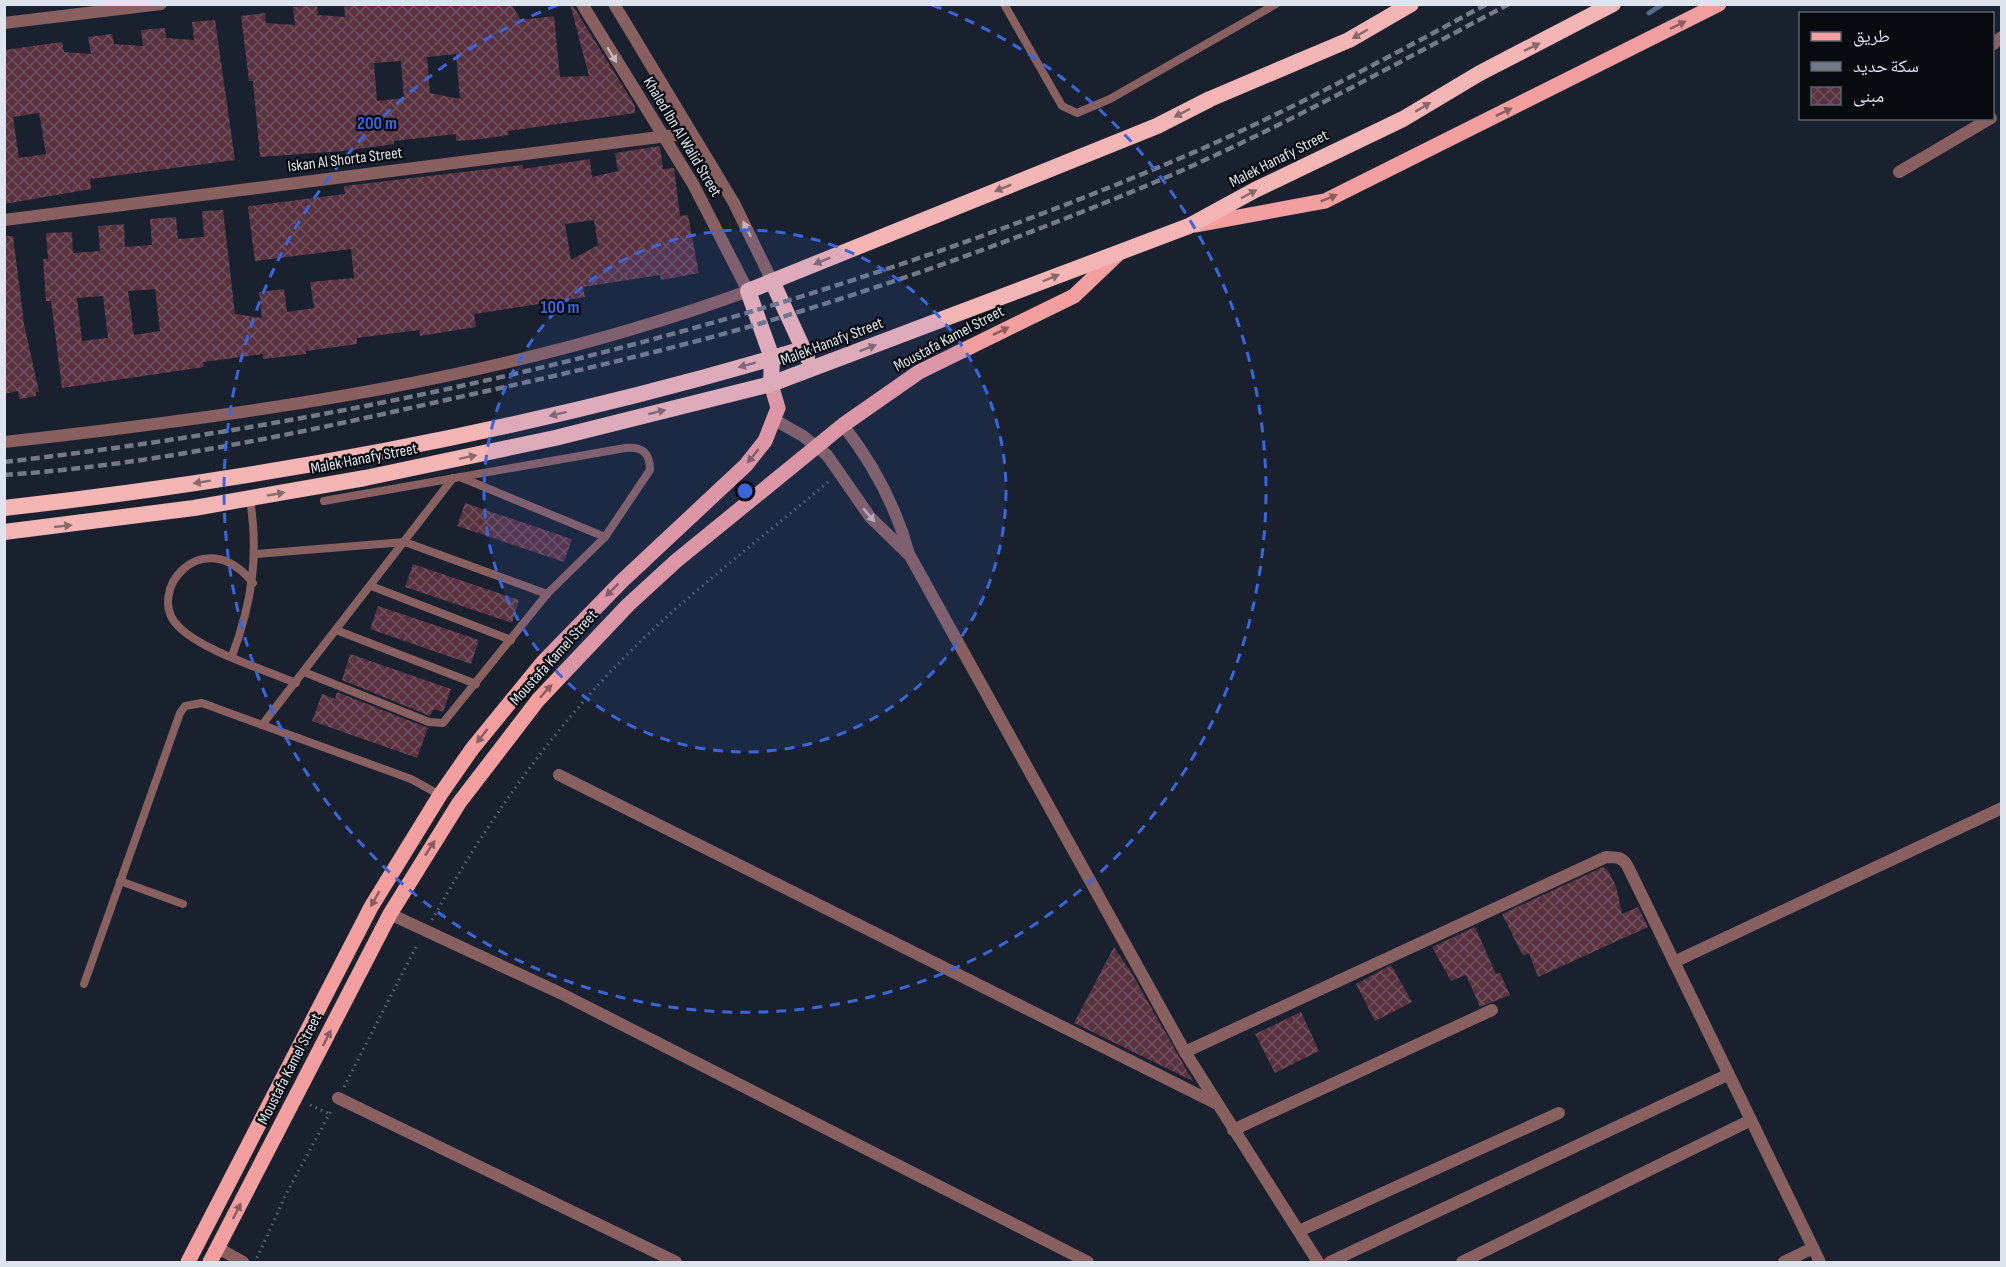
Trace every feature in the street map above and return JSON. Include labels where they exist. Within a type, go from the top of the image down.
[{"type":"highway","points":[[771,384],[772,358],[748,291],[1157,126],[1210,99],[1349,40],[1411,4]]},
{"type":"highway","name":"Malek Hanafy Street","points":[[4,532],[138,516],[250,499],[423,466],[543,440],[771,384],[1189,226],[1266,185],[1403,119],[1480,73],[1612,4]]},
{"type":"highway","points":[[772,281],[814,368]]},
{"type":"highway","name":"Malek Hanafy Street","points":[[4,508],[175,487],[397,449],[561,413],[803,349]]},
{"type":"main road","points":[[1189,226],[1325,201],[1719,4]]},
{"type":"main road","name":"Moustafa Kamel Street","points":[[210,1263],[390,914],[429,849],[478,777],[538,700],[582,651],[676,561],[822,450],[843,425],[919,372],[1074,296],[1118,254]]},
{"type":"main road","points":[[771,384],[778,408],[775,420]]},
{"type":"main road","name":"Moustafa Kamel Street","points":[[188,1263],[371,907],[440,795],[472,749],[543,662],[621,581],[746,465],[765,441],[775,420]]},
{"type":"street","points":[[4,23],[161,4]]},
{"type":"street","name":"Khaled Ibn Al Walid Street","points":[[582,4],[661,136],[693,184],[748,291]]},
{"type":"street","name":"Khaled Ibn Al Walid Street","points":[[614,4],[734,203],[772,281]]},
{"type":"street","points":[[1899,172],[1989,120]]},
{"type":"street","name":"Iskan Al Shorta Street","points":[[4,220],[690,133]]},
{"type":"street","points":[[4,442],[215,418],[385,389],[479,369],[601,338],[748,291]]},
{"type":"street","points":[[775,420],[822,450],[870,517],[909,554]]},
{"type":"street","points":[[843,425],[892,502],[909,554],[1185,1052],[1318,1263]]},
{"type":"street","points":[[559,776],[1216,1103]]},
{"type":"street","points":[[1674,962],[2001,808]]},
{"type":"street","points":[[1185,1052],[1606,857],[1624,860],[1820,1263]]},
{"type":"street","points":[[390,914],[560,993],[1088,1263]]},
{"type":"street","points":[[1233,1130],[1492,1010]]},
{"type":"street","points":[[1330,1263],[1727,1075]]},
{"type":"street","points":[[338,1098],[676,1263]]},
{"type":"street","points":[[1299,1231],[1559,1113]]},
{"type":"street","points":[[1462,1263],[1751,1120]]},
{"type":"street","points":[[218,1248],[243,1263]]},
{"type":"street","points":[[1784,1263],[1813,1248]]},
{"type":"lane","points":[[1004,4],[1062,106],[1077,113],[1110,99],[1276,4]]},
{"type":"lane","points":[[304,672],[436,724],[448,719],[547,594],[605,537],[650,470],[650,460],[644,451],[635,447],[324,501]]},
{"type":"lane","points":[[262,725],[457,477]]},
{"type":"lane","points":[[457,477],[605,537]]},
{"type":"lane","points":[[232,656],[245,620],[254,583],[256,554],[250,499]]},
{"type":"lane","points":[[256,554],[405,542],[547,594]]},
{"type":"lane","points":[[254,583],[241,567],[223,558],[203,558],[184,566],[171,584],[169,605],[177,625],[193,639],[296,683]]},
{"type":"lane","points":[[371,586],[511,640]]},
{"type":"lane","points":[[336,630],[476,684]]},
{"type":"lane","points":[[84,984],[180,713],[185,706],[202,703],[411,779],[440,795]]},
{"type":"lane","points":[[120,881],[183,904]]},
{"type":"path","points":[[255,1263],[286,1194],[330,1114],[424,930],[520,782],[555,734],[645,637],[838,470]]},
{"type":"path","points":[[306,1104],[330,1114]]},
{"type":"building","points":[[344,4],[511,4],[521,20],[554,16],[560,77],[589,76],[570,4],[572,4],[635,106],[635,113],[508,131],[509,135],[481,139],[456,141],[456,134],[394,141],[394,144],[343,151],[260,157],[253,81],[249,81],[241,16],[265,13],[266,23],[295,25],[293,7],[317,5],[318,15],[345,17]],"holes":[[[456,54],[460,99],[430,93],[427,57]],[[401,61],[404,98],[377,101],[374,63]]]},
{"type":"building","points":[[215,20],[235,160],[90,179],[91,189],[4,204],[4,50],[62,42],[64,52],[91,54],[88,37],[112,34],[114,44],[143,46],[141,30],[165,28],[166,38],[194,40],[192,22]],"holes":[[[39,113],[46,154],[19,158],[13,117]]]},
{"type":"building","points":[[660,146],[663,169],[674,168],[680,216],[688,215],[699,273],[661,280],[660,275],[583,287],[585,297],[474,314],[476,327],[420,336],[419,330],[357,338],[357,344],[306,351],[306,354],[263,359],[263,354],[203,362],[204,367],[62,388],[51,301],[46,301],[43,259],[48,259],[46,233],[72,232],[73,253],[100,251],[98,226],[124,224],[125,247],[152,245],[150,219],[176,217],[178,239],[204,237],[202,211],[223,210],[235,314],[262,318],[259,292],[284,289],[287,312],[314,308],[310,282],[354,278],[351,249],[255,261],[248,208],[250,206],[345,194],[344,186],[523,165],[523,169],[590,159],[592,177],[618,171],[615,153]],"holes":[[[594,220],[598,245],[571,260],[565,224]],[[155,289],[160,331],[134,335],[128,291]],[[103,296],[108,338],[82,341],[77,298]]]},
{"type":"building","points":[[4,236],[13,236],[24,324],[39,392],[36,392],[36,396],[19,399],[18,391],[4,394]]},
{"type":"building","points":[[465,503],[572,539],[564,562],[457,526]]},
{"type":"building","points":[[413,564],[519,600],[512,623],[405,587]]},
{"type":"building","points":[[378,606],[479,640],[471,664],[370,629]]},
{"type":"building","points":[[350,654],[451,689],[443,712],[434,709],[430,716],[342,680]]},
{"type":"building","points":[[337,692],[428,728],[417,758],[312,721],[322,694],[335,699]]},
{"type":"building","points":[[1603,867],[1608,871],[1616,886],[1622,914],[1638,907],[1648,927],[1538,977],[1529,953],[1523,956],[1502,914]]},
{"type":"building","points":[[1475,927],[1496,974],[1500,973],[1510,995],[1480,1007],[1466,975],[1451,981],[1432,947]]},
{"type":"building","points":[[1114,947],[1131,972],[1193,1081],[1074,1023]]},
{"type":"building","points":[[1391,965],[1412,1002],[1375,1021],[1356,984]]},
{"type":"building","points":[[1301,1012],[1319,1051],[1275,1073],[1255,1034]]},
{"type":"waterway","points":[[1649,13],[1663,4]]},
{"type":"railway","points":[[4,462],[153,442],[302,418],[449,389],[595,354],[740,315],[883,270],[1024,220],[1164,165],[1287,109],[1487,4]]},
{"type":"railway","points":[[4,475],[168,456],[330,425],[641,355],[811,308],[1057,222],[1199,163],[1288,120],[1509,4]]}]
